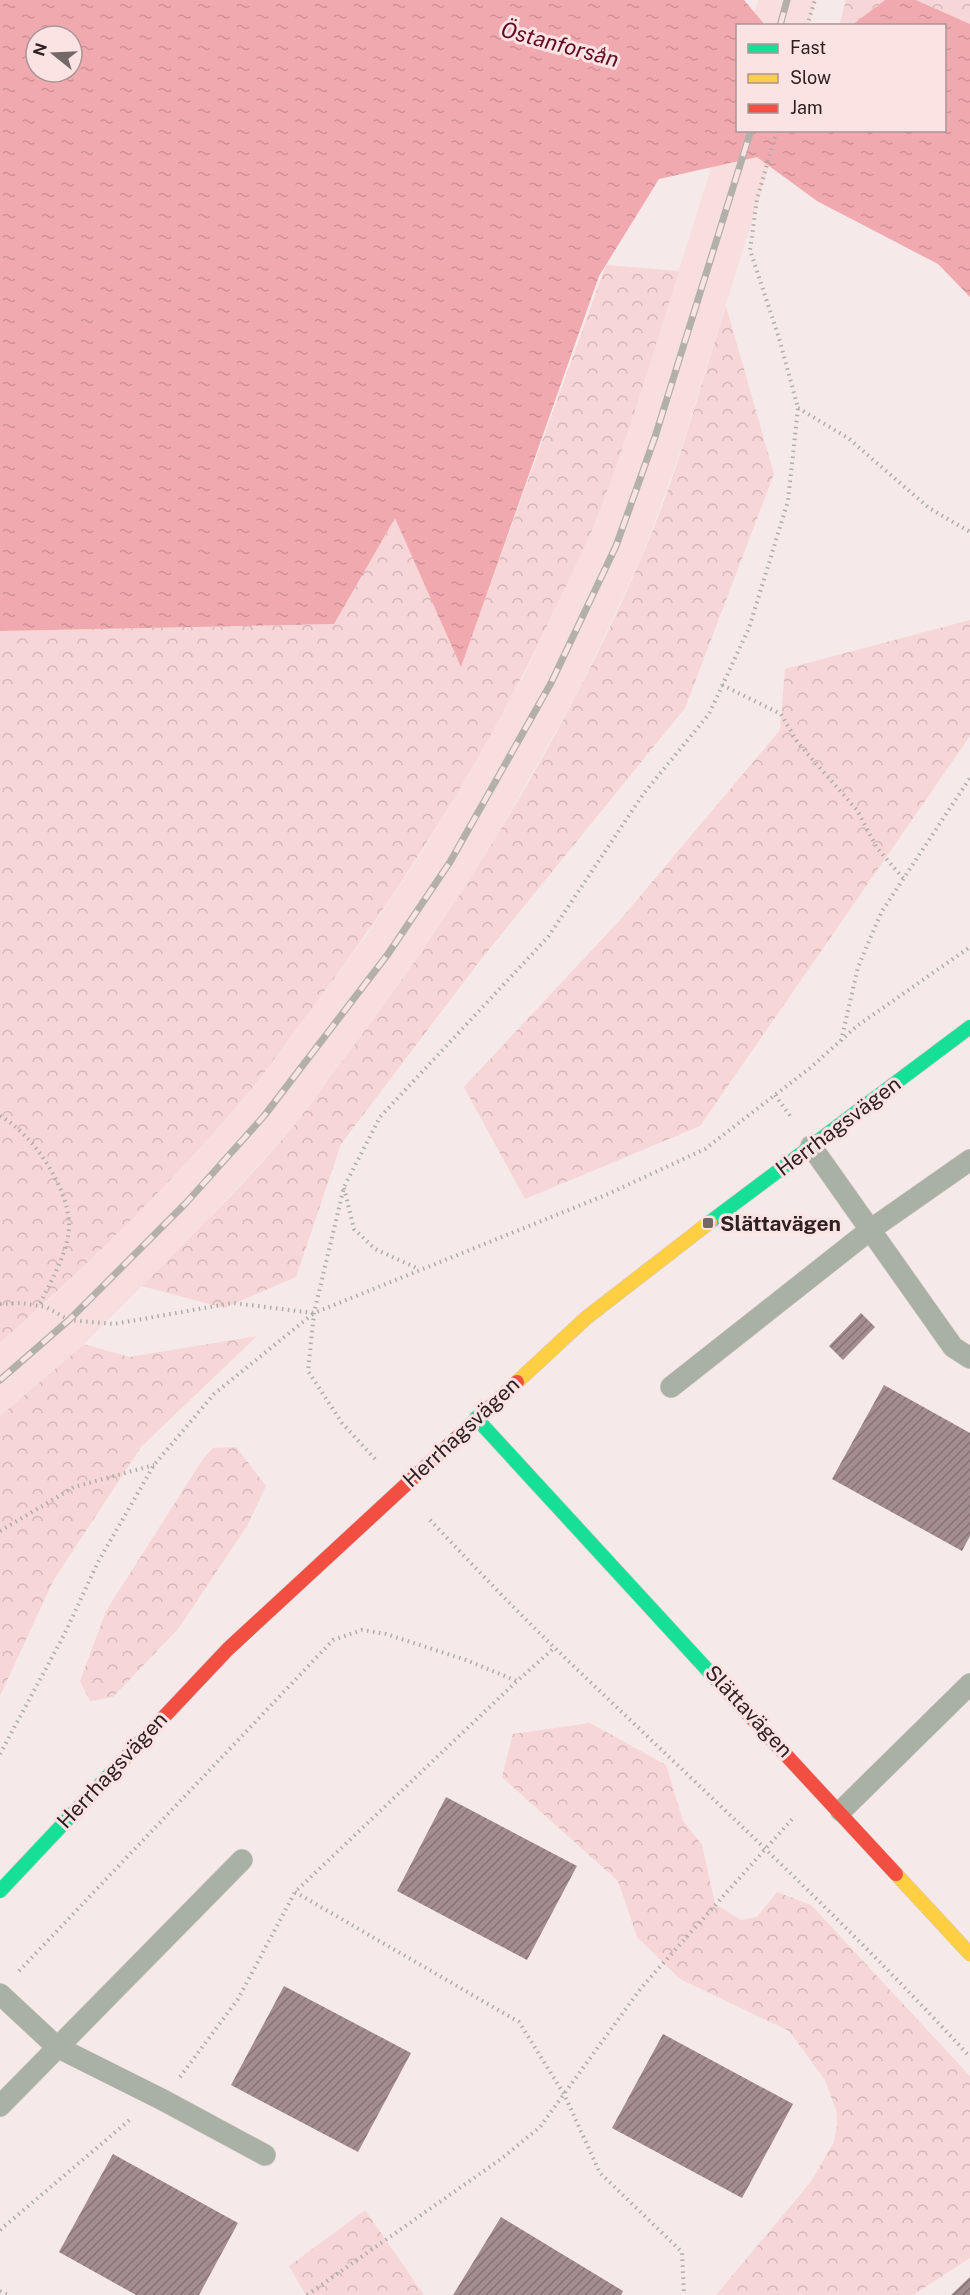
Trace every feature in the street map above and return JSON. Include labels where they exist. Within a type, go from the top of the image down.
[{"type":"street","name":"Herrhagsvägen","points":[[0,1891],[228,1649],[586,1318],[970,1027]]},
{"type":"street","name":"Slättavägen","points":[[476,1418],[821,1789],[970,1954]]},
{"type":"lane","points":[[811,1146],[953,1347],[970,1358]]},
{"type":"lane","points":[[670,1387],[870,1230],[970,1161]]},
{"type":"lane","points":[[841,1811],[970,1684]]},
{"type":"lane","points":[[0,2106],[242,1860]]},
{"type":"lane","points":[[0,1994],[57,2047],[163,2100],[265,2155]]},
{"type":"path","points":[[808,24],[815,0]]},
{"type":"path","points":[[375,1459],[342,1424],[308,1371],[314,1313],[344,1187],[380,1117],[548,937],[644,793],[709,714],[749,628],[788,501],[798,408],[779,338],[750,250],[757,199],[776,132]]},
{"type":"path","points":[[798,408],[848,438],[929,508],[970,532]]},
{"type":"path","points":[[722,685],[782,714],[798,743],[857,810],[877,848],[903,878]]},
{"type":"path","points":[[841,1041],[858,967],[882,911],[970,778]]},
{"type":"path","points":[[0,1754],[65,1633],[98,1562],[154,1465],[214,1394],[314,1313],[608,1194],[705,1149],[810,1068],[857,1026],[970,947]]},
{"type":"path","points":[[0,1116],[24,1134],[41,1155],[65,1198],[69,1225],[66,1245],[39,1306]]},
{"type":"path","points":[[344,1187],[354,1229],[375,1248],[419,1269]]},
{"type":"path","points":[[0,1304],[21,1303],[39,1306],[69,1320],[114,1324],[233,1303],[314,1313]]},
{"type":"path","points":[[0,1530],[74,1487],[154,1465]]},
{"type":"path","points":[[430,1520],[554,1648],[765,1847],[904,1984],[970,2057]]},
{"type":"path","points":[[16,1975],[333,1640],[362,1630],[386,1634],[466,1660],[517,1681]]},
{"type":"path","points":[[0,2230],[123,2124],[163,2100],[238,1999],[295,1892],[554,1648]]},
{"type":"path","points":[[307,2295],[509,2152],[540,2127],[641,1988],[765,1847],[821,1789]]},
{"type":"path","points":[[295,1892],[519,2022],[564,2094],[600,2174],[682,2252],[684,2295]]},
{"type":"path","points":[[0,2291],[8,2295]]},
{"type":"shaded area","points":[[758,0],[816,0],[809,24],[752,24]]},
{"type":"shaded area","points":[[736,78],[736,132],[780,132],[682,446],[642,557],[576,696],[474,876],[411,970],[286,1135],[206,1222],[88,1340],[0,1416],[0,1343],[50,1299],[166,1183],[243,1099],[365,937],[426,846],[526,671],[590,535],[629,428],[708,178]]},
{"type":"green space","points":[[846,0],[885,0],[853,24],[840,24]]},
{"type":"green space","points":[[916,0],[970,0],[970,24]]},
{"type":"green space","points":[[606,265],[679,271],[603,503],[590,535],[502,715],[443,816],[380,913],[251,1089],[185,1164],[125,1226],[0,1343],[0,631],[334,624],[395,517],[461,666]]},
{"type":"green space","points":[[726,306],[774,474],[685,708],[482,958],[341,1144],[296,1277],[224,1308],[142,1286],[234,1193],[301,1116],[431,938],[509,816],[579,690],[641,559],[676,466]]},
{"type":"green space","points":[[970,620],[970,736],[700,1126],[525,1199],[464,1087],[620,920],[780,730],[785,669]]},
{"type":"green space","points":[[257,1336],[141,1447],[53,1581],[0,1696],[0,1416],[84,1344],[129,1357]]},
{"type":"green space","points":[[236,1447],[266,1486],[247,1526],[178,1629],[113,1697],[90,1701],[80,1681],[106,1611],[203,1459],[213,1448]]},
{"type":"green space","points":[[590,1723],[666,1765],[683,1821],[702,1845],[715,1904],[741,1920],[757,1917],[777,1892],[811,1905],[970,2076],[970,2258],[913,2295],[716,2295],[810,2183],[834,2142],[837,2126],[836,2110],[825,2080],[789,2031],[680,1979],[637,1937],[618,1881],[502,1777],[513,1734]]},
{"type":"green space","points":[[365,2210],[424,2295],[306,2295],[289,2266]]},
{"type":"water","name":"Östanforsån","points":[[0,0],[744,0],[764,24],[736,24],[736,132],[946,132],[946,24],[853,24],[885,0],[916,0],[970,24],[970,297],[938,264],[817,201],[757,157],[659,179],[599,276],[461,667],[395,518],[334,624],[0,631]]},
{"type":"building","points":[[861,1313],[875,1327],[843,1360],[829,1346]]},
{"type":"building","points":[[884,1385],[970,1433],[970,1536],[962,1551],[832,1479]]},
{"type":"building","points":[[446,1797],[577,1866],[527,1960],[397,1891]]},
{"type":"building","points":[[284,1986],[411,2053],[358,2152],[231,2085]]},
{"type":"building","points":[[663,2034],[793,2104],[742,2198],[612,2128]]},
{"type":"building","points":[[113,2154],[238,2223],[199,2295],[136,2295],[59,2252]]},
{"type":"building","points":[[501,2217],[623,2291],[621,2295],[453,2295]]},
{"type":"building","points":[[970,2277],[970,2295],[951,2295]]},
{"type":"railway","points":[[781,24],[787,0]]},
{"type":"railway","points":[[0,1380],[69,1320],[186,1203],[264,1116],[388,954],[450,862],[551,683],[616,546],[655,437],[750,132]]},
{"type":"traffic: fast","points":[[710,1222],[970,1027]]},
{"type":"traffic: fast","points":[[476,1418],[736,1701]]},
{"type":"traffic: fast","points":[[0,1891],[161,1720]]},
{"type":"traffic: slow","points":[[517,1382],[586,1318],[710,1222]]},
{"type":"traffic: slow","points":[[896,1874],[970,1954]]},
{"type":"traffic: jam","points":[[161,1720],[228,1649],[517,1382]]},
{"type":"traffic: jam","points":[[736,1701],[896,1874]]},
{"type":"place","name":"Slättavägen","points":[[708,1223]]}]
